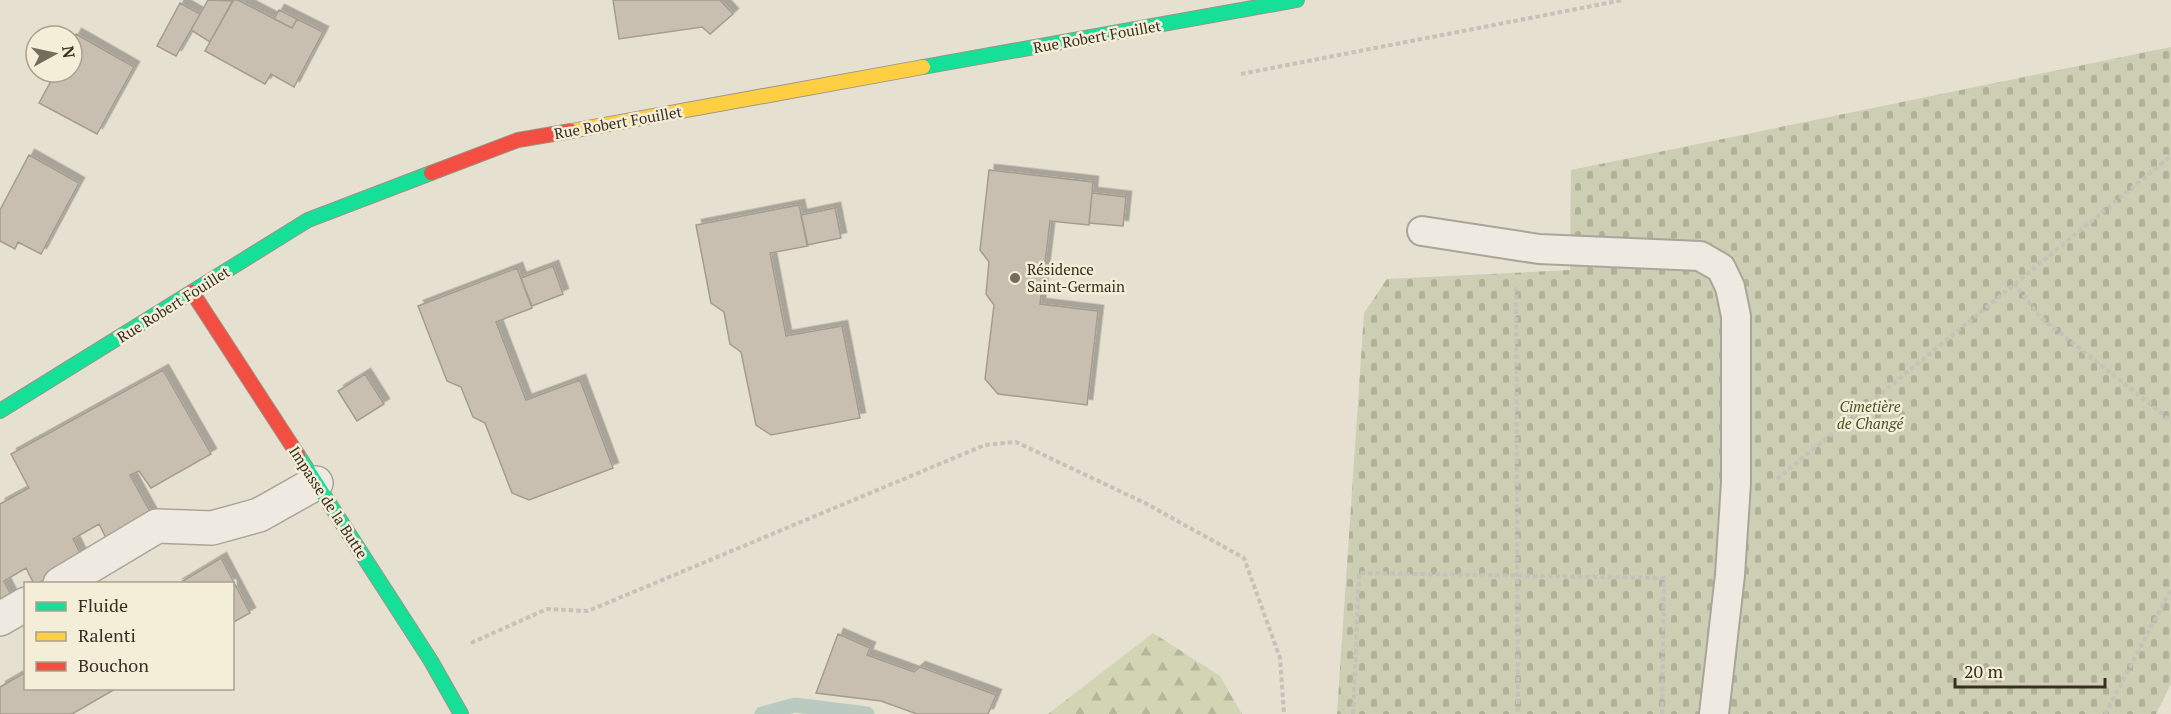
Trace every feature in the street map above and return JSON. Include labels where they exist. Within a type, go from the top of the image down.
[{"type":"street","name":"Rue Robert Fouillet","points":[[0,411],[308,220],[518,141],[1297,0]]},
{"type":"street","name":"Impasse de la Butte","points":[[192,292],[431,661],[461,714]]},
{"type":"street","points":[[63,582],[157,526],[212,528],[231,523],[259,515],[316,483]]},
{"type":"street","points":[[0,619],[24,605]]},
{"type":"lane","points":[[1422,231],[1549,249],[1700,256],[1721,268],[1730,287],[1736,316],[1734,514],[1730,575],[1714,714]]},
{"type":"path","points":[[1240,74],[1623,0]]},
{"type":"path","points":[[1734,514],[2171,156]]},
{"type":"path","points":[[1516,244],[1518,714]]},
{"type":"path","points":[[2014,283],[2040,317],[2171,421]]},
{"type":"path","points":[[431,661],[547,609],[588,611],[985,445],[1016,442],[1145,503],[1244,558],[1280,658],[1284,714]]},
{"type":"path","points":[[1353,714],[1359,573],[1664,578],[1662,714]]},
{"type":"path","points":[[2105,714],[2171,590]]},
{"type":"green space","name":"Cimetière de Changé","points":[[2171,47],[2171,684],[2156,714],[1337,714],[1364,313],[1387,279],[1570,270],[1571,170]]},
{"type":"green space","points":[[1153,633],[1220,676],[1242,714],[1048,714]]},
{"type":"building","points":[[208,0],[233,1],[210,42],[191,30]]},
{"type":"building","points":[[233,0],[238,0],[292,28],[297,19],[323,32],[294,87],[271,74],[265,84],[205,51]]},
{"type":"building","points":[[613,0],[720,0],[733,14],[710,34],[702,27],[619,39]]},
{"type":"building","points":[[180,3],[200,14],[176,56],[157,46]]},
{"type":"building","points":[[279,10],[297,19],[292,28],[274,19]]},
{"type":"building","points":[[84,39],[134,67],[97,134],[39,103],[49,84],[84,84]]},
{"type":"building","points":[[29,155],[79,183],[41,254],[18,242],[15,249],[0,241],[0,210]]},
{"type":"building","name":"Résidence Saint-Germain","points":[[989,170],[1093,182],[1089,225],[1050,221],[1040,304],[1098,311],[1087,405],[998,394],[985,379],[994,305],[986,294],[989,262],[980,250]]},
{"type":"building","points":[[1092,193],[1126,197],[1123,226],[1089,223]]},
{"type":"building","points":[[799,205],[808,246],[770,253],[786,336],[842,326],[860,418],[771,435],[756,425],[741,352],[730,344],[724,312],[711,303],[696,225]]},
{"type":"building","points":[[835,208],[841,238],[807,245],[801,215]]},
{"type":"building","points":[[553,266],[563,294],[532,306],[521,278]]},
{"type":"building","points":[[517,268],[532,308],[496,322],[526,400],[580,380],[613,468],[529,500],[512,493],[485,423],[473,417],[461,387],[447,381],[418,306]]},
{"type":"building","points":[[163,370],[211,454],[151,488],[139,471],[130,475],[153,517],[108,542],[99,524],[73,539],[83,559],[41,582],[33,582],[26,568],[4,581],[12,597],[0,605],[0,504],[29,488],[11,454]]},
{"type":"building","points":[[365,374],[384,404],[357,421],[338,391]]},
{"type":"building","points":[[221,558],[234,582],[181,582]]},
{"type":"building","points":[[234,583],[250,613],[234,622]]},
{"type":"building","points":[[838,634],[870,648],[867,655],[914,672],[920,667],[996,695],[988,714],[917,714],[881,701],[816,693]]},
{"type":"building","points":[[24,673],[24,690],[114,690],[72,714],[0,714],[0,687]]},
{"type":"waterway","points":[[762,714],[795,705],[867,714]]},
{"type":"traffic: fast","points":[[923,67],[1297,0]]},
{"type":"traffic: fast","points":[[0,411],[308,220],[431,173]]},
{"type":"traffic: fast","points":[[298,455],[431,661],[461,714]]},
{"type":"traffic: slow","points":[[571,131],[923,67]]},
{"type":"traffic: jam","points":[[431,173],[518,140],[571,131]]},
{"type":"traffic: jam","points":[[192,292],[298,455]]},
{"type":"place","name":"Résidence Saint-Germain","points":[[1015,278]]}]
